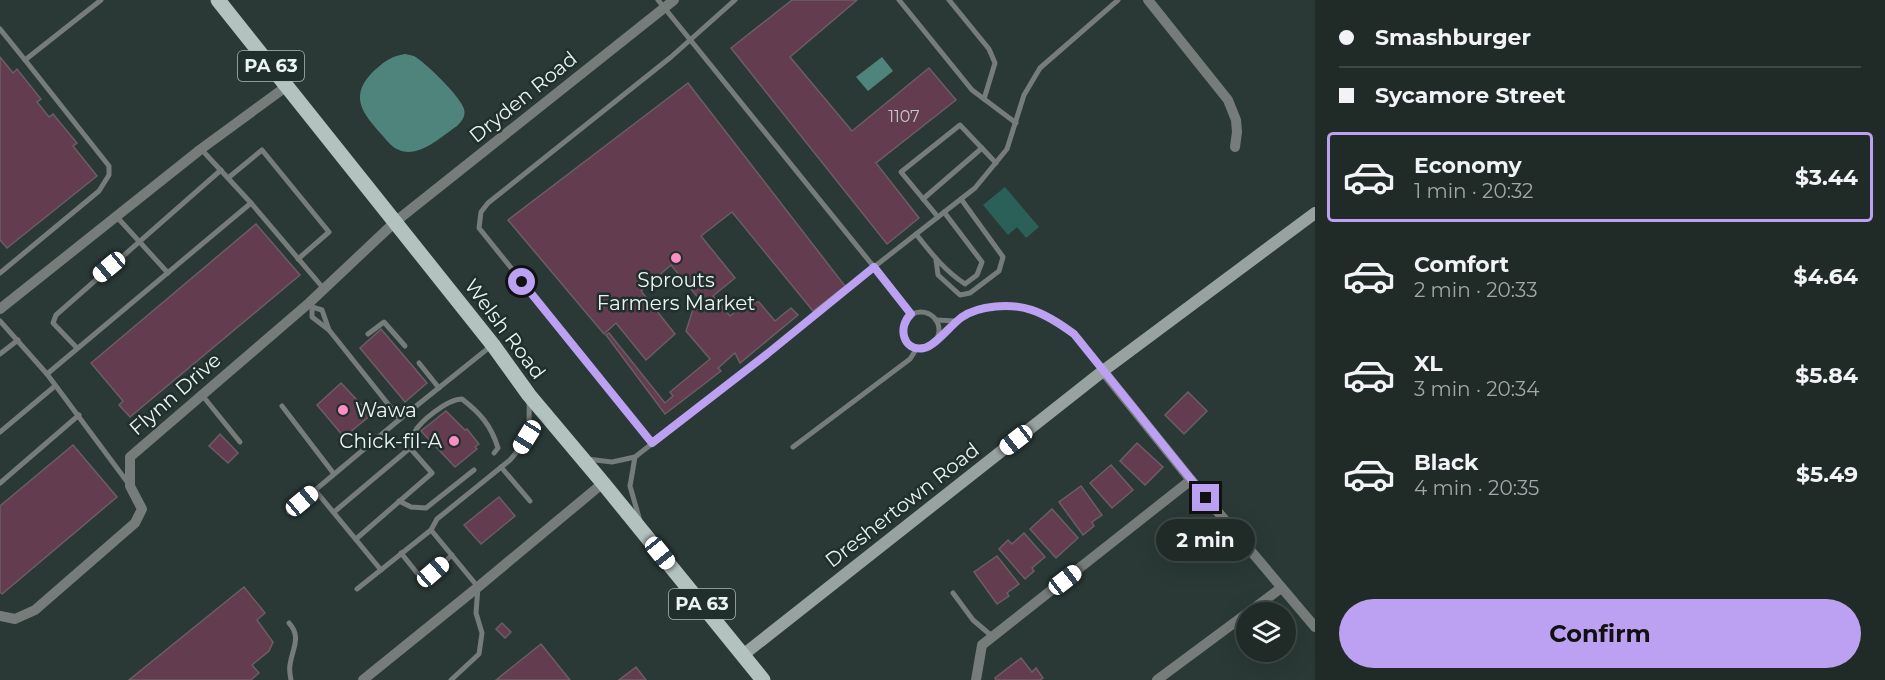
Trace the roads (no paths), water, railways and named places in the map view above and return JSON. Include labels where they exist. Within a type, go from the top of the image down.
[{"type":"main road","name":"Welsh Road","points":[[218,2],[493,345],[529,395],[643,531],[763,680]]},
{"type":"main road","name":"Dreshertown Road","points":[[743,655],[1103,371],[1315,213]]},
{"type":"street","points":[[1148,0],[1228,100],[1236,120],[1235,147]]},
{"type":"street","name":"Dryden Road","points":[[395,222],[666,2]]},
{"type":"street","points":[[0,309],[201,149],[287,86]]},
{"type":"street","name":"Flynn Drive","points":[[0,616],[15,619],[35,610],[135,523],[142,509],[130,486],[130,457],[310,305],[395,222]]},
{"type":"street","points":[[1103,371],[1315,627]]},
{"type":"street","points":[[976,680],[982,645],[1191,480]]},
{"type":"street","points":[[367,679],[603,483]]},
{"type":"street","points":[[1263,602],[1281,588]]},
{"type":"street","points":[[1157,680],[1236,622]]},
{"type":"lane","points":[[25,60],[101,0]]},
{"type":"lane","points":[[652,443],[479,228],[481,212],[488,203],[692,40],[735,0]]},
{"type":"lane","points":[[899,0],[972,90],[1016,123]]},
{"type":"lane","points":[[949,0],[989,49],[995,63],[984,99]]},
{"type":"lane","points":[[582,458],[612,462],[635,457],[975,188],[1007,149],[1024,95],[1040,68],[1118,0]]},
{"type":"lane","points":[[666,2],[692,40],[911,314]]},
{"type":"lane","points":[[0,29],[110,165],[108,175],[99,191],[0,273]]},
{"type":"lane","points":[[938,217],[901,172],[960,125],[996,163]]},
{"type":"lane","points":[[923,199],[982,148]]},
{"type":"lane","points":[[201,149],[251,203],[324,289]]},
{"type":"lane","points":[[228,178],[262,150],[329,232],[298,259]]},
{"type":"lane","points":[[77,348],[53,323],[56,315],[221,170]]},
{"type":"lane","points":[[936,260],[938,275],[960,295],[970,293],[999,271],[1003,257],[961,199]]},
{"type":"lane","points":[[47,374],[251,203]]},
{"type":"lane","points":[[916,234],[936,260],[965,284],[977,275],[982,262],[944,212]]},
{"type":"lane","points":[[116,216],[168,273]]},
{"type":"lane","points":[[938,338],[939,325],[933,315],[922,311],[911,314],[903,324],[902,330],[906,342],[917,348],[929,346],[951,329],[956,321],[975,310],[1005,304],[1035,311],[1054,319],[1074,334],[1103,371]]},
{"type":"lane","points":[[310,305],[312,318],[329,330],[400,419]]},
{"type":"lane","points":[[310,305],[322,310],[329,330]]},
{"type":"lane","points":[[936,320],[956,321]]},
{"type":"lane","points":[[0,321],[47,374],[130,486]]},
{"type":"lane","points":[[368,334],[384,322],[405,346]]},
{"type":"lane","points":[[0,354],[18,340]]},
{"type":"lane","points":[[289,512],[493,345]]},
{"type":"lane","points":[[793,447],[910,359],[917,348]]},
{"type":"lane","points":[[419,363],[439,388]]},
{"type":"lane","points":[[0,432],[55,386]]},
{"type":"lane","points":[[202,395],[240,442]]},
{"type":"lane","points":[[357,589],[431,530],[437,519],[501,467],[520,448],[530,428],[529,395]]},
{"type":"lane","points":[[334,512],[410,448],[415,432],[431,415],[453,399],[462,399],[478,412],[494,432],[498,448],[494,453]]},
{"type":"lane","points":[[282,406],[334,474]]},
{"type":"lane","points":[[0,483],[79,415]]},
{"type":"lane","points":[[356,539],[432,473],[410,448]]},
{"type":"lane","points":[[635,457],[630,486],[643,531]]},
{"type":"lane","points":[[501,467],[530,501]]},
{"type":"lane","points":[[399,501],[411,507],[426,508],[474,470]]},
{"type":"lane","points":[[315,490],[381,570]]},
{"type":"lane","points":[[431,530],[478,587],[476,613],[482,633],[479,654],[451,680]]},
{"type":"lane","points":[[401,554],[417,573],[424,576],[433,572],[452,555]]},
{"type":"lane","points":[[953,593],[973,620],[993,637]]},
{"type":"lane","points":[[289,623],[293,627],[296,642],[290,663],[291,680]]},
{"type":"place","name":"Sprouts Farmers Market","points":[[676,258]]},
{"type":"place","name":"Wawa","points":[[343,410]]},
{"type":"place","name":"Chick-fil-A","points":[[454,441]]}]
